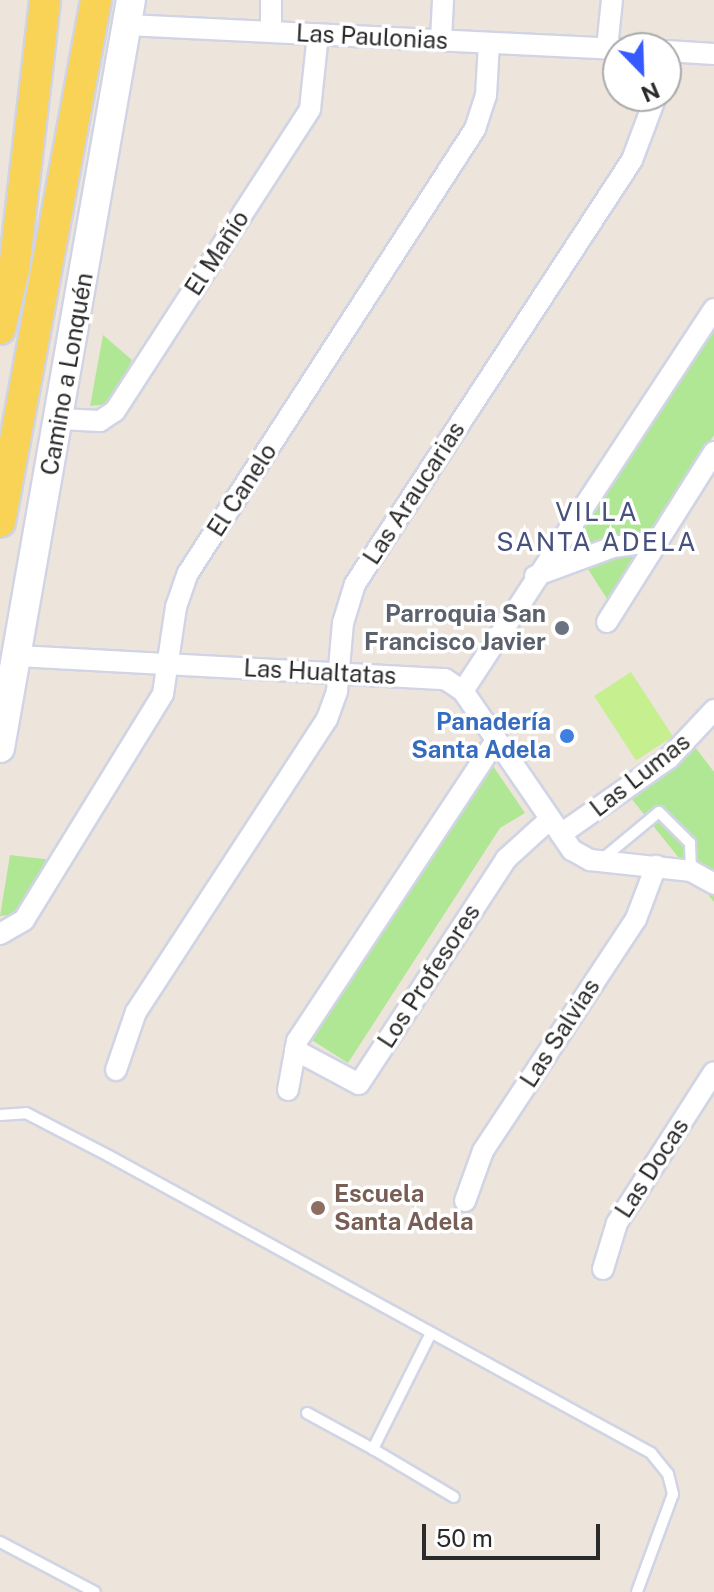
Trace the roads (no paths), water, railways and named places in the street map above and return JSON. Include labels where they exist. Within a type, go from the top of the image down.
[{"type":"main road","points":[[0,329],[14,269],[45,0]]},
{"type":"main road","name":"Camino a Lonquén","points":[[0,522],[96,0]]},
{"type":"main road","points":[[0,337],[34,339]]},
{"type":"street","points":[[271,0],[271,32]]},
{"type":"street","points":[[441,40],[443,0]]},
{"type":"street","points":[[612,0],[612,32]]},
{"type":"street","name":"Las Paulonias","points":[[129,12],[271,32],[602,48]]},
{"type":"street","name":"Camino a Lonquén","points":[[0,748],[129,12]]},
{"type":"street","name":"El Mañío","points":[[60,419],[100,421],[115,411],[310,109],[318,34]]},
{"type":"street","name":"El Canelo","points":[[0,934],[24,920],[159,701],[171,664],[176,607],[188,573],[475,129],[486,96],[489,43]]},
{"type":"street","points":[[682,52],[714,54]]},
{"type":"street","name":"Las Araucarias","points":[[116,1070],[136,1012],[327,719],[339,673],[343,623],[355,584],[632,160],[650,112]]},
{"type":"street","points":[[714,309],[535,576],[463,691],[555,826],[581,856],[600,862],[691,871],[714,884]]},
{"type":"street","points":[[607,622],[714,452]]},
{"type":"street","points":[[535,576],[613,547],[658,541]]},
{"type":"street","name":"Las Hualtatas","points":[[18,656],[445,679],[463,691]]},
{"type":"street","name":"Las Lumas","points":[[555,826],[669,758],[714,710]]},
{"type":"street","points":[[288,1090],[295,1050],[496,740]]},
{"type":"street","name":"Los Profesores","points":[[295,1050],[359,1084],[506,859],[555,826]]},
{"type":"street","name":"Las Salvias","points":[[465,1201],[483,1151],[636,919],[656,866]]},
{"type":"street","name":"Las Docas","points":[[603,1269],[617,1223],[714,1072]]},
{"type":"lane","points":[[600,862],[659,812],[690,843],[691,871]]},
{"type":"lane","points":[[0,1115],[26,1113],[651,1453],[668,1474],[673,1494],[637,1592]]},
{"type":"lane","points":[[373,1449],[431,1333]]},
{"type":"lane","points":[[307,1413],[454,1497]]},
{"type":"lane","points":[[0,1542],[95,1592]]},
{"type":"place","name":"Parroquia San Francisco Javier","points":[[562,628]]},
{"type":"place","name":"Panadería Santa Adela","points":[[567,736]]},
{"type":"place","name":"Escuela Santa Adela","points":[[318,1208]]},
{"type":"district","name":"VILLA SANTA ADELA","points":[[597,527]]}]
